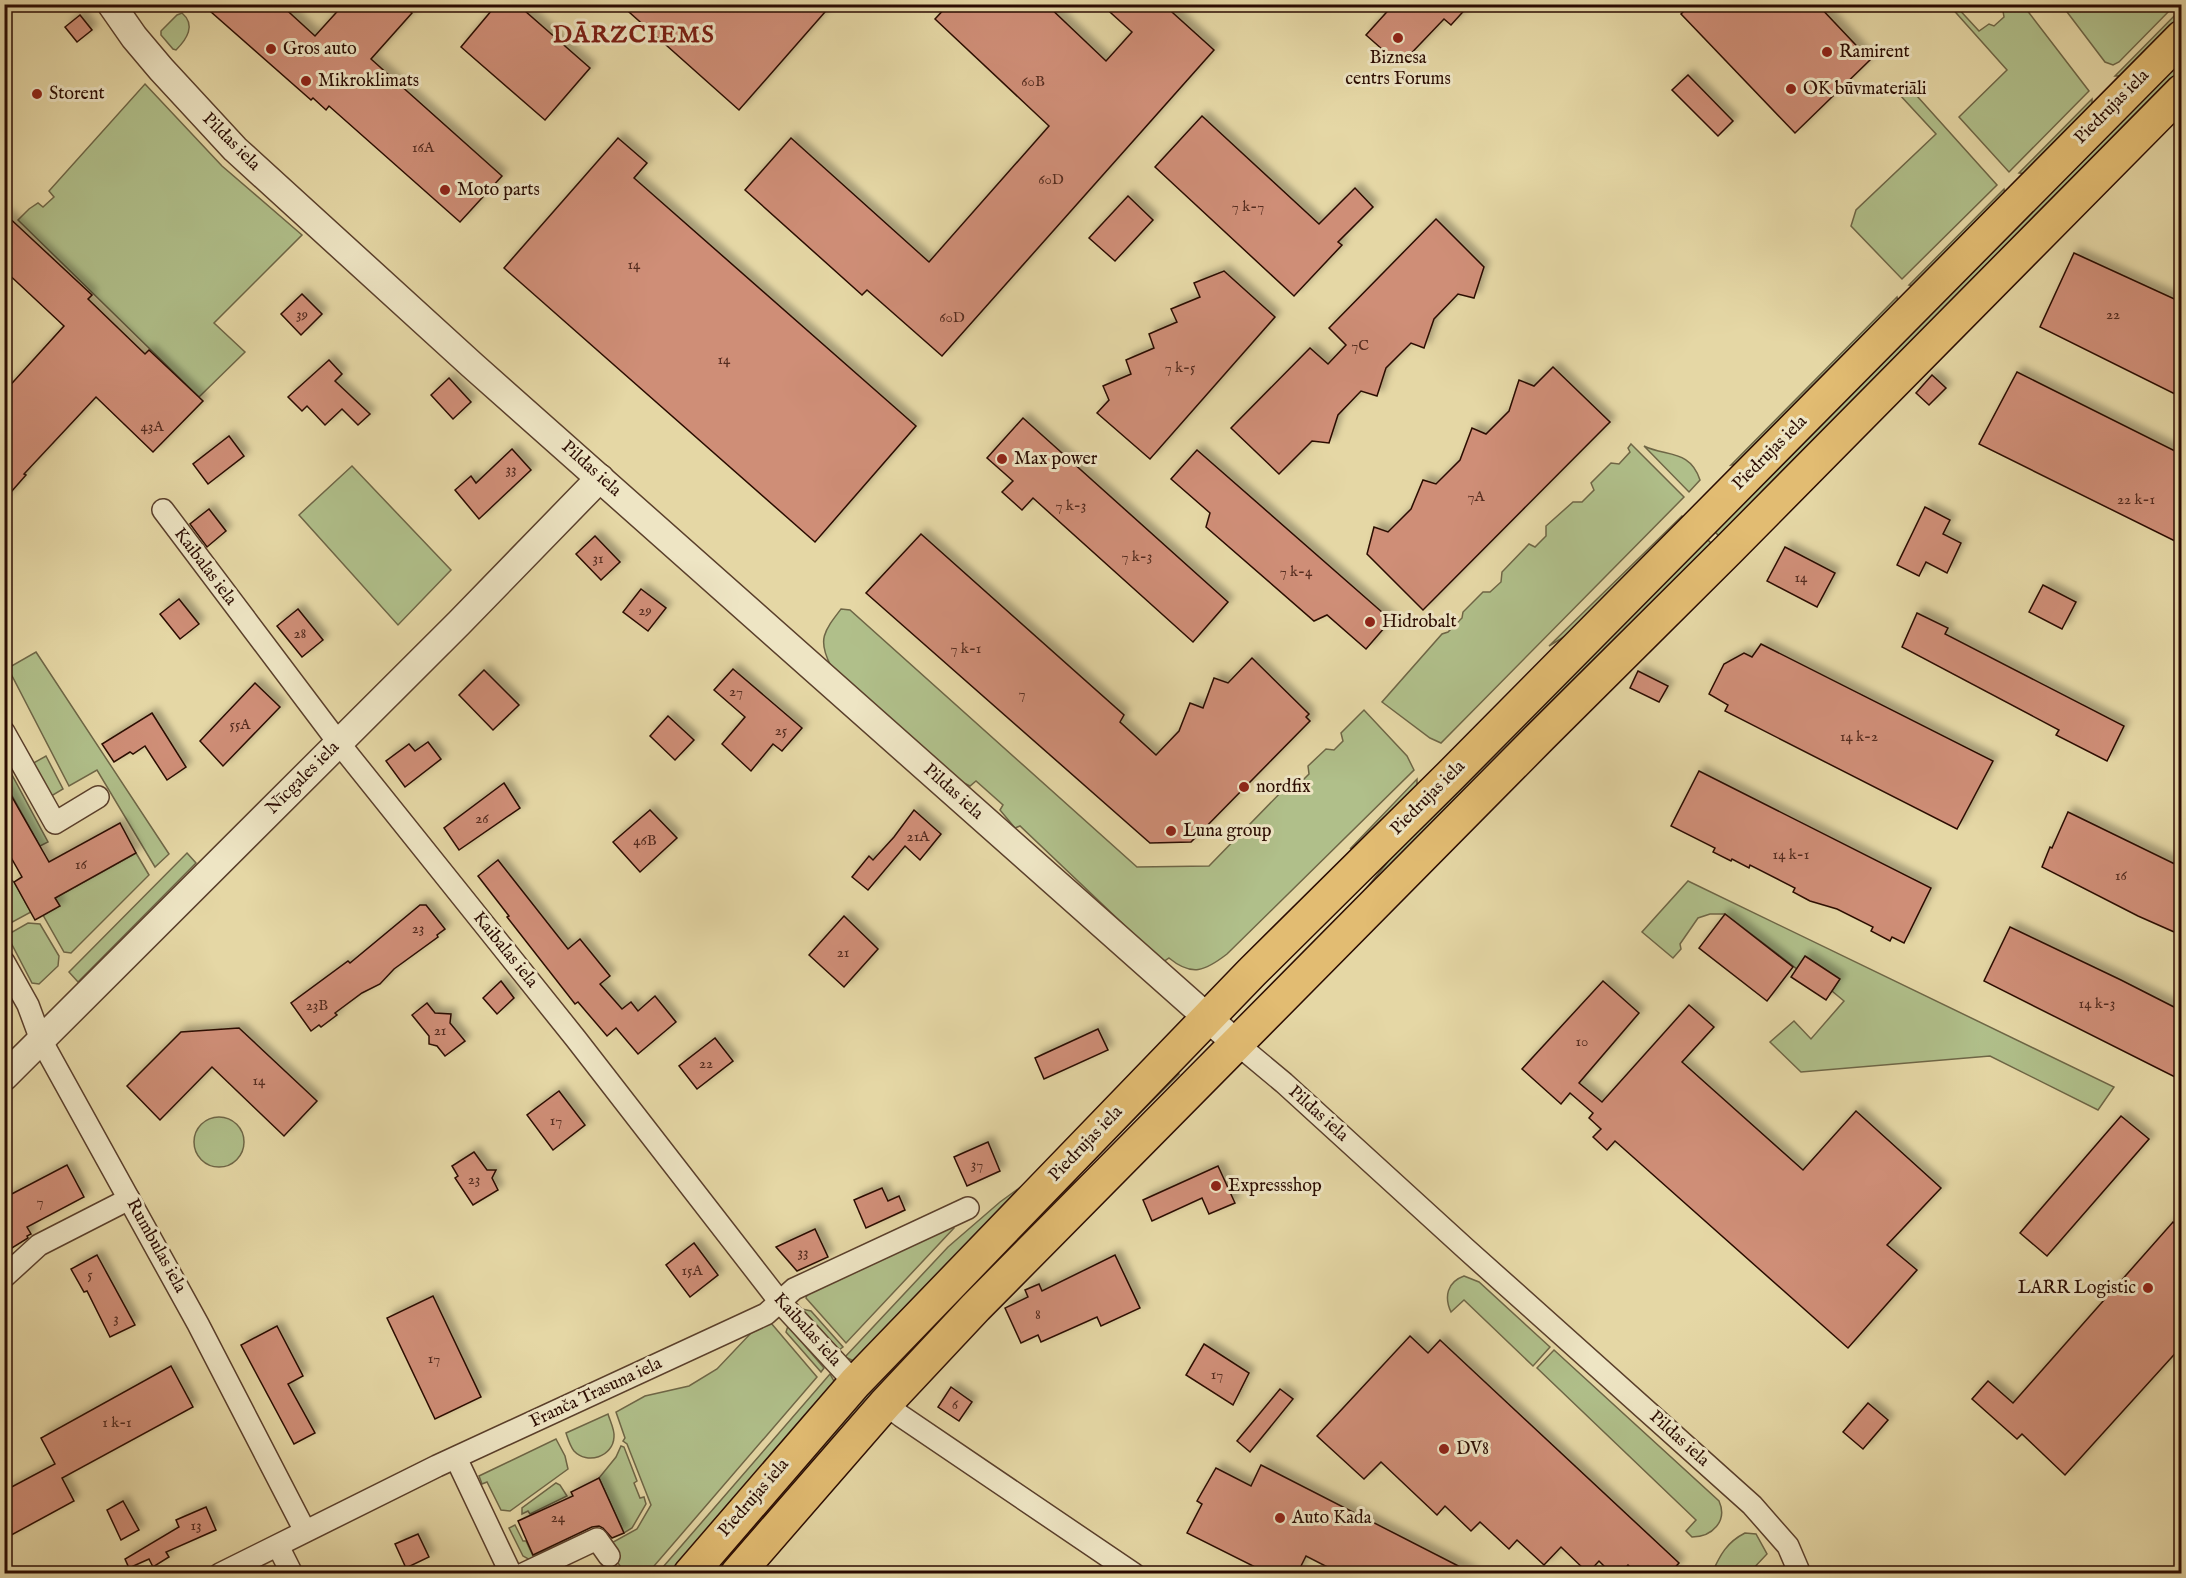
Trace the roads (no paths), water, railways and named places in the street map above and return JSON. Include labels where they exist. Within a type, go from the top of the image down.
[{"type":"main road","name":"Piedrujas iela","points":[[690,1574],[855,1383],[1208,1018],[2181,37]]},
{"type":"main road","name":"Piedrujas iela","points":[[737,1574],[885,1404],[976,1307],[2181,91]]},
{"type":"street","name":"Pildas iela","points":[[111,4],[134,37],[161,69],[235,148],[472,365],[1236,1043],[1284,1083],[1752,1505],[1788,1546],[1800,1574]]},
{"type":"street","name":"Nīcgales iela","points":[[4,1077],[459,623],[600,478]]},
{"type":"street","name":"Kaibalas iela","points":[[163,510],[338,742],[576,1039],[780,1302],[855,1383]]},
{"type":"street","points":[[4,732],[55,823],[98,797]]},
{"type":"street","name":"Rumbulas iela","points":[[4,962],[28,1005],[41,1040],[198,1324],[305,1531]]},
{"type":"street","points":[[4,1277],[39,1245],[129,1199]]},
{"type":"street","name":"Franča Trasuna iela","points":[[220,1574],[456,1458],[766,1314],[795,1289],[968,1208]]},
{"type":"street","points":[[885,1404],[1134,1574]]},
{"type":"street","points":[[456,1458],[511,1574]]},
{"type":"street","points":[[523,1574],[597,1539],[609,1556]]},
{"type":"street","points":[[278,1546],[292,1574]]},
{"type":"place","name":"Biznesa centrs Forums","points":[[1398,38]]},
{"type":"place","name":"Gros auto","points":[[271,49]]},
{"type":"place","name":"Ramirent","points":[[1827,52]]},
{"type":"place","name":"Mikroklimats","points":[[306,81]]},
{"type":"place","name":"OK būvmateriāli","points":[[1791,89]]},
{"type":"place","name":"Storent","points":[[37,94]]},
{"type":"place","name":"Moto parts","points":[[445,190]]},
{"type":"place","name":"Max power","points":[[1002,459]]},
{"type":"place","name":"Hidrobalt","points":[[1370,622]]},
{"type":"place","name":"nordfix","points":[[1244,787]]},
{"type":"place","name":"Luna group","points":[[1171,831]]},
{"type":"place","name":"Expressshop","points":[[1216,1186]]},
{"type":"place","name":"LARR Logistic","points":[[2148,1288]]},
{"type":"place","name":"DV8","points":[[1444,1449]]},
{"type":"place","name":"Auto Kada","points":[[1280,1518]]},
{"type":"district","name":"DĀRZCIEMS","points":[[634,35]]}]
